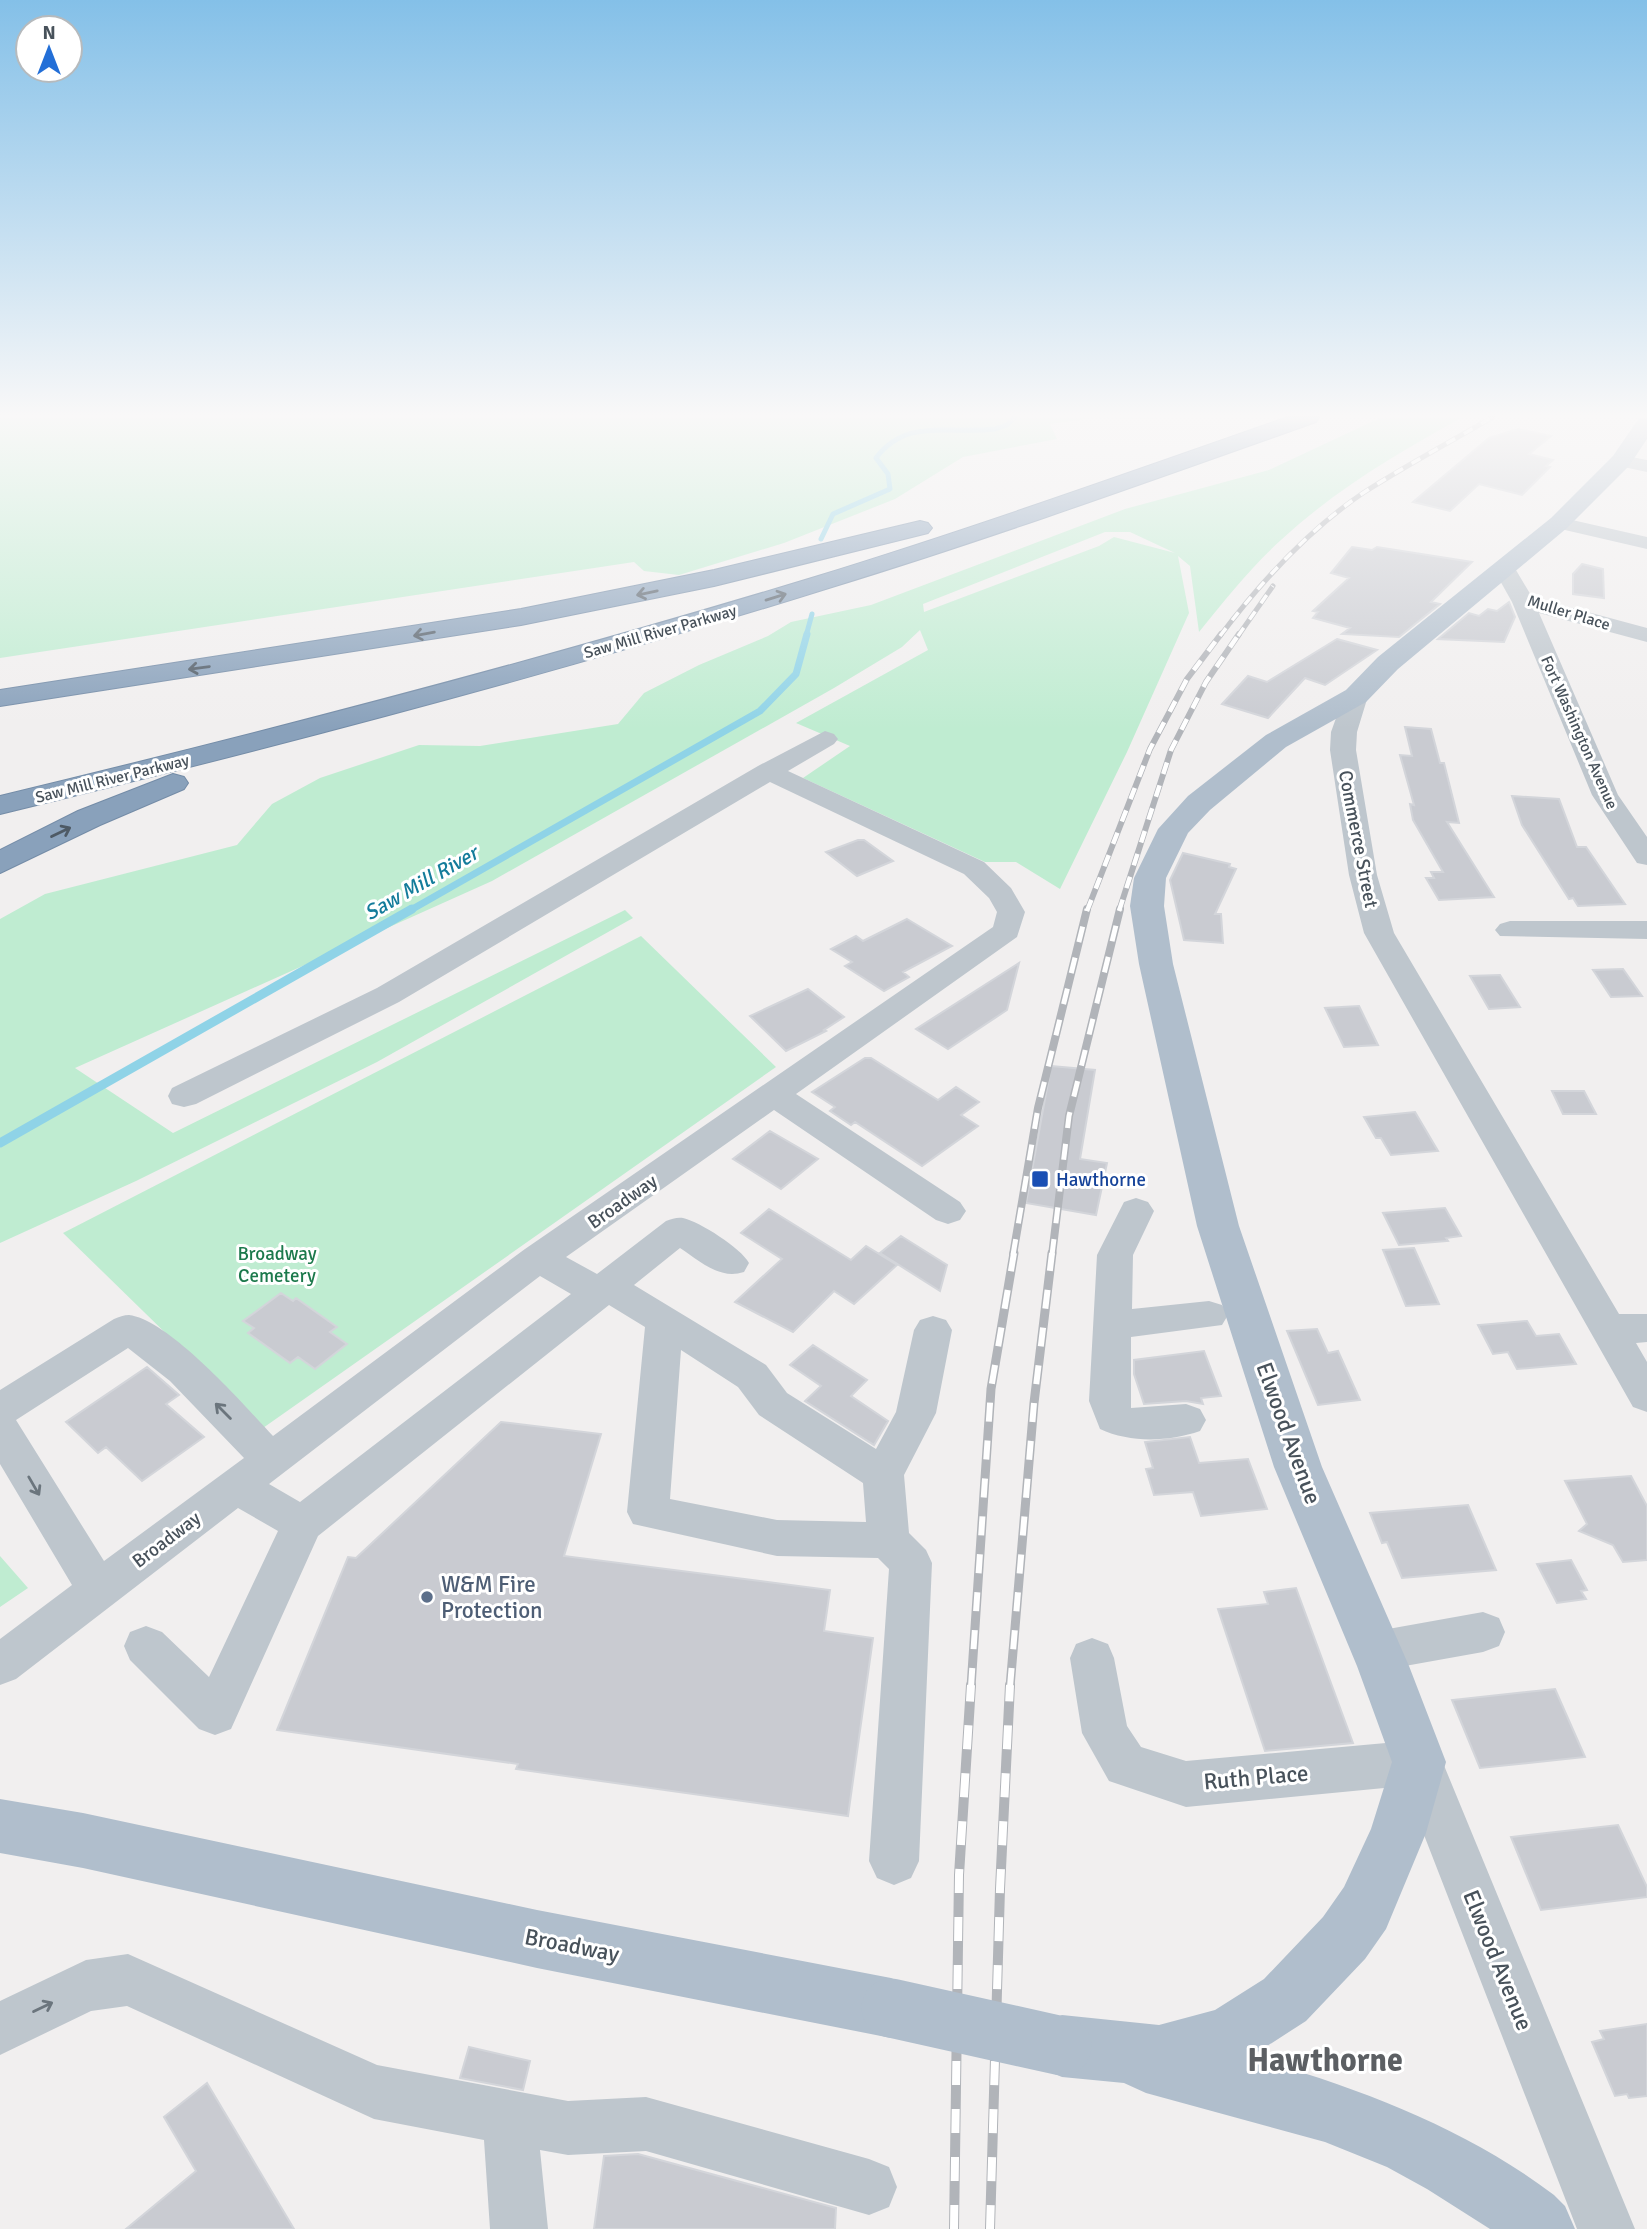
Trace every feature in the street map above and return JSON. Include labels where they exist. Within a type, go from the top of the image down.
[{"type":"highway","name":"Saw Mill River Parkway","points":[[0,782],[544,644],[801,569],[948,521]]},
{"type":"highway","name":"Saw Mill River Parkway","points":[[0,805],[432,695],[740,608],[1010,521]]},
{"type":"highway","points":[[0,698],[363,644],[545,613],[714,578],[939,524]]},
{"type":"highway","points":[[0,863],[89,818],[207,771],[462,697],[740,608]]},
{"type":"main road","name":"Commerce Street","points":[[1356,696],[1388,663],[1559,523]]},
{"type":"main road","name":"Elwood Avenue","points":[[1356,696],[1276,741],[1199,803],[1174,830],[1160,852],[1150,878],[1147,906],[1156,964],[1218,1226],[1298,1467],[1377,1651],[1419,1762]]},
{"type":"main road","points":[[1085,2049],[1159,2056],[1198,2047],[1234,2033],[1285,2000],[1344,1938],[1365,1908],[1398,1833],[1419,1762]]},
{"type":"main road","name":"Broadway","points":[[0,1826],[247,1874],[536,1938],[833,1994],[1085,2049]]},
{"type":"main road","points":[[1085,2049],[1284,2096],[1363,2122],[1416,2146],[1470,2177],[1542,2229]]},
{"type":"street","points":[[1559,523],[1647,543]]},
{"type":"street","name":"Muller Place","points":[[1504,570],[1523,602],[1647,635]]},
{"type":"street","name":"Fort Washington Avenue","points":[[1523,602],[1605,795],[1647,857]]},
{"type":"street","name":"Commerce Street","points":[[1356,696],[1345,732],[1343,750],[1363,875],[1378,933],[1647,1396]]},
{"type":"street","points":[[184,1096],[388,995],[825,739]]},
{"type":"street","name":"Broadway","points":[[0,1665],[538,1258],[642,1188],[772,1093],[909,1002],[1007,931],[1011,912],[1001,894],[974,869],[768,771]]},
{"type":"street","points":[[1510,930],[1647,930]]},
{"type":"street","points":[[772,1093],[948,1210]]},
{"type":"street","points":[[1136,1211],[1115,1255],[1110,1325],[1109,1401],[1114,1418],[1127,1423],[1186,1419]]},
{"type":"street","points":[[146,1646],[215,1714],[302,1524],[680,1230],[731,1263]]},
{"type":"street","points":[[538,1258],[664,1321],[752,1376],[773,1404],[883,1475]]},
{"type":"street","points":[[1110,1325],[1209,1315]]},
{"type":"street","points":[[664,1321],[648,1512],[777,1538],[888,1540]]},
{"type":"street","points":[[1608,1329],[1647,1328]]},
{"type":"street","points":[[0,1410],[127,1329],[139,1335],[190,1379],[271,1460]]},
{"type":"street","points":[[894,1861],[911,1563],[888,1540],[883,1475],[916,1413],[933,1330]]},
{"type":"street","points":[[0,1427],[52,1518],[99,1590]]},
{"type":"street","points":[[236,1486],[302,1524]]},
{"type":"street","points":[[1377,1651],[1483,1632]]},
{"type":"street","name":"Ruth Place","points":[[1091,1658],[1105,1732],[1126,1765],[1186,1784],[1419,1762]]},
{"type":"street","name":"Elwood Avenue","points":[[1419,1762],[1606,2229]]},
{"type":"street","points":[[0,2029],[86,1986],[128,1980],[374,2092],[568,2127],[646,2124],[869,2187]]},
{"type":"street","points":[[510,2117],[519,2229]]},
{"type":"green space","points":[[0,521],[839,521],[784,543],[679,575],[644,571],[634,562],[0,658]]},
{"type":"green space","points":[[1093,521],[1303,521],[1238,584],[1199,632],[1190,566],[1178,556],[1189,613],[1127,752],[1060,889],[1016,862],[985,862],[803,778],[850,746],[796,723],[928,650],[920,630],[902,647],[834,688],[492,881],[75,1068],[173,1133],[625,910],[633,918],[377,1062],[136,1181],[0,1243],[0,919],[45,894],[237,845],[272,804],[320,778],[419,745],[480,746],[618,724],[644,693],[699,665],[768,636],[791,622],[871,605]],"holes":[[[1105,532],[1130,532],[1175,553],[1114,537],[1099,546],[924,612],[923,604]]]},
{"type":"green space","name":"Broadway Cemetery","points":[[641,936],[776,1067],[263,1428],[63,1233]]},
{"type":"green space","points":[[0,1556],[28,1588],[0,1607]]},
{"type":"building","points":[[1352,547],[1372,550],[1377,547],[1472,562],[1431,602],[1440,604],[1399,637],[1342,634],[1350,628],[1313,618],[1318,612],[1313,611],[1349,578],[1331,573]]},
{"type":"building","points":[[1582,564],[1603,569],[1604,598],[1573,594],[1573,574]]},
{"type":"building","points":[[1509,602],[1515,617],[1504,642],[1438,639],[1469,613],[1479,616],[1488,609],[1497,611]]},
{"type":"building","points":[[1337,639],[1377,650],[1325,685],[1305,678],[1268,718],[1222,704],[1248,676],[1267,682]]},
{"type":"building","points":[[1405,727],[1431,729],[1440,763],[1444,763],[1459,823],[1447,822],[1494,897],[1439,900],[1426,878],[1434,878],[1431,872],[1443,872],[1413,820],[1410,804],[1414,805],[1400,755],[1412,756]]},
{"type":"building","points":[[1512,796],[1559,799],[1577,847],[1586,847],[1625,904],[1578,906],[1573,898],[1569,899],[1522,825]]},
{"type":"building","points":[[864,840],[893,861],[857,876],[826,852]]},
{"type":"building","points":[[1183,853],[1230,864],[1229,867],[1236,869],[1215,914],[1221,914],[1223,943],[1184,940],[1170,880]]},
{"type":"building","points":[[907,919],[952,946],[903,972],[909,977],[884,991],[845,966],[852,962],[831,949],[856,936],[863,941]]},
{"type":"building","points":[[1019,963],[1007,1010],[948,1049],[916,1029]]},
{"type":"building","points":[[1623,969],[1642,996],[1611,997],[1593,970]]},
{"type":"building","points":[[1500,975],[1520,1007],[1489,1009],[1470,976]]},
{"type":"building","points":[[808,989],[844,1017],[824,1030],[826,1031],[786,1051],[750,1016]]},
{"type":"building","points":[[1359,1006],[1378,1045],[1344,1047],[1325,1008]]},
{"type":"building","points":[[865,1058],[871,1058],[938,1100],[956,1087],[979,1102],[961,1115],[978,1126],[922,1166],[855,1122],[851,1125],[830,1111],[835,1107],[812,1092]]},
{"type":"building","points":[[1051,1066],[1095,1070],[1080,1159],[1107,1163],[1096,1215],[1026,1203]]},
{"type":"building","points":[[1552,1091],[1584,1091],[1596,1114],[1563,1114]]},
{"type":"building","points":[[1415,1112],[1438,1151],[1391,1155],[1381,1138],[1376,1138],[1364,1117]]},
{"type":"building","points":[[770,1131],[818,1159],[781,1189],[733,1159]]},
{"type":"building","points":[[1445,1208],[1461,1236],[1446,1238],[1448,1241],[1399,1245],[1383,1213]]},
{"type":"building","points":[[769,1209],[851,1260],[866,1246],[897,1265],[854,1304],[834,1291],[793,1332],[735,1302],[782,1259],[741,1233]]},
{"type":"building","points":[[901,1236],[947,1265],[940,1291],[880,1253]]},
{"type":"building","points":[[1414,1248],[1439,1304],[1406,1306],[1383,1250]]},
{"type":"building","points":[[281,1293],[293,1301],[296,1298],[337,1327],[330,1332],[347,1344],[315,1369],[298,1357],[290,1363],[248,1333],[254,1328],[243,1321]]},
{"type":"building","points":[[1527,1321],[1536,1336],[1559,1334],[1576,1364],[1517,1369],[1508,1352],[1493,1354],[1478,1325]]},
{"type":"building","points":[[1317,1329],[1328,1353],[1338,1351],[1360,1400],[1318,1405],[1287,1331]]},
{"type":"building","points":[[813,1345],[867,1380],[851,1396],[888,1421],[874,1445],[805,1401],[821,1386],[790,1365]]},
{"type":"building","points":[[1204,1351],[1221,1396],[1201,1398],[1203,1404],[1186,1401],[1144,1404],[1134,1374],[1134,1360]]},
{"type":"building","points":[[147,1367],[179,1395],[166,1404],[204,1437],[142,1481],[106,1447],[98,1453],[66,1422]]},
{"type":"building","points":[[501,1422],[601,1434],[564,1556],[830,1590],[824,1631],[873,1638],[848,1816],[516,1769],[518,1764],[277,1730],[348,1557],[356,1558]]},
{"type":"building","points":[[1190,1437],[1199,1463],[1248,1459],[1267,1509],[1201,1516],[1193,1492],[1154,1495],[1146,1469],[1153,1468],[1145,1442]]},
{"type":"building","points":[[1631,1476],[1647,1506],[1647,1560],[1623,1562],[1613,1545],[1579,1531],[1587,1524],[1565,1481]]},
{"type":"building","points":[[1468,1505],[1496,1570],[1402,1578],[1387,1542],[1382,1543],[1370,1513]]},
{"type":"building","points":[[1571,1560],[1587,1590],[1581,1591],[1586,1599],[1557,1603],[1537,1564]]},
{"type":"building","points":[[1296,1588],[1353,1743],[1265,1751],[1218,1609],[1268,1604],[1264,1592]]},
{"type":"building","points":[[1555,1689],[1585,1757],[1480,1768],[1452,1700]]},
{"type":"building","points":[[1618,1825],[1647,1887],[1647,1897],[1541,1910],[1511,1837]]},
{"type":"building","points":[[1647,2024],[1647,2096],[1615,2096],[1592,2042],[1604,2039],[1600,2031]]},
{"type":"building","points":[[469,2047],[530,2061],[523,2090],[460,2078]]},
{"type":"building","points":[[207,2083],[294,2229],[126,2229],[196,2171],[164,2117]]},
{"type":"building","points":[[638,2154],[836,2208],[835,2229],[594,2229],[604,2156]]},
{"type":"waterway","name":"Saw Mill River","points":[[821,539],[830,521]]},
{"type":"waterway","name":"Saw Mill River","points":[[806,636],[812,614]]},
{"type":"waterway","name":"Saw Mill River","points":[[409,911],[760,711],[796,674],[807,634]]},
{"type":"waterway","name":"Saw Mill River","points":[[0,1143],[412,909]]},
{"type":"railway","points":[[1220,636],[1286,559],[1327,521]]},
{"type":"railway","points":[[1238,636],[1273,586]]},
{"type":"railway","points":[[1087,911],[1150,749],[1187,679],[1221,634]]},
{"type":"railway","points":[[1119,911],[1171,750],[1206,682],[1239,634]]},
{"type":"railway","points":[[1013,1255],[1038,1108],[1087,909]]},
{"type":"railway","points":[[1052,1255],[1069,1116],[1120,909]]},
{"type":"railway","points":[[971,1687],[991,1389],[1014,1253]]},
{"type":"railway","points":[[1010,1687],[1034,1403],[1052,1253]]},
{"type":"railway","points":[[954,2229],[959,1875],[971,1685]]},
{"type":"railway","points":[[990,2229],[1000,1889],[1010,1685]]},
{"type":"place","name":"Hawthorne","points":[[1040,1179]]},
{"type":"place","name":"W&M Fire Protection","points":[[427,1597]]},
{"type":"district","name":"Hawthorne","points":[[1325,2060]]}]
